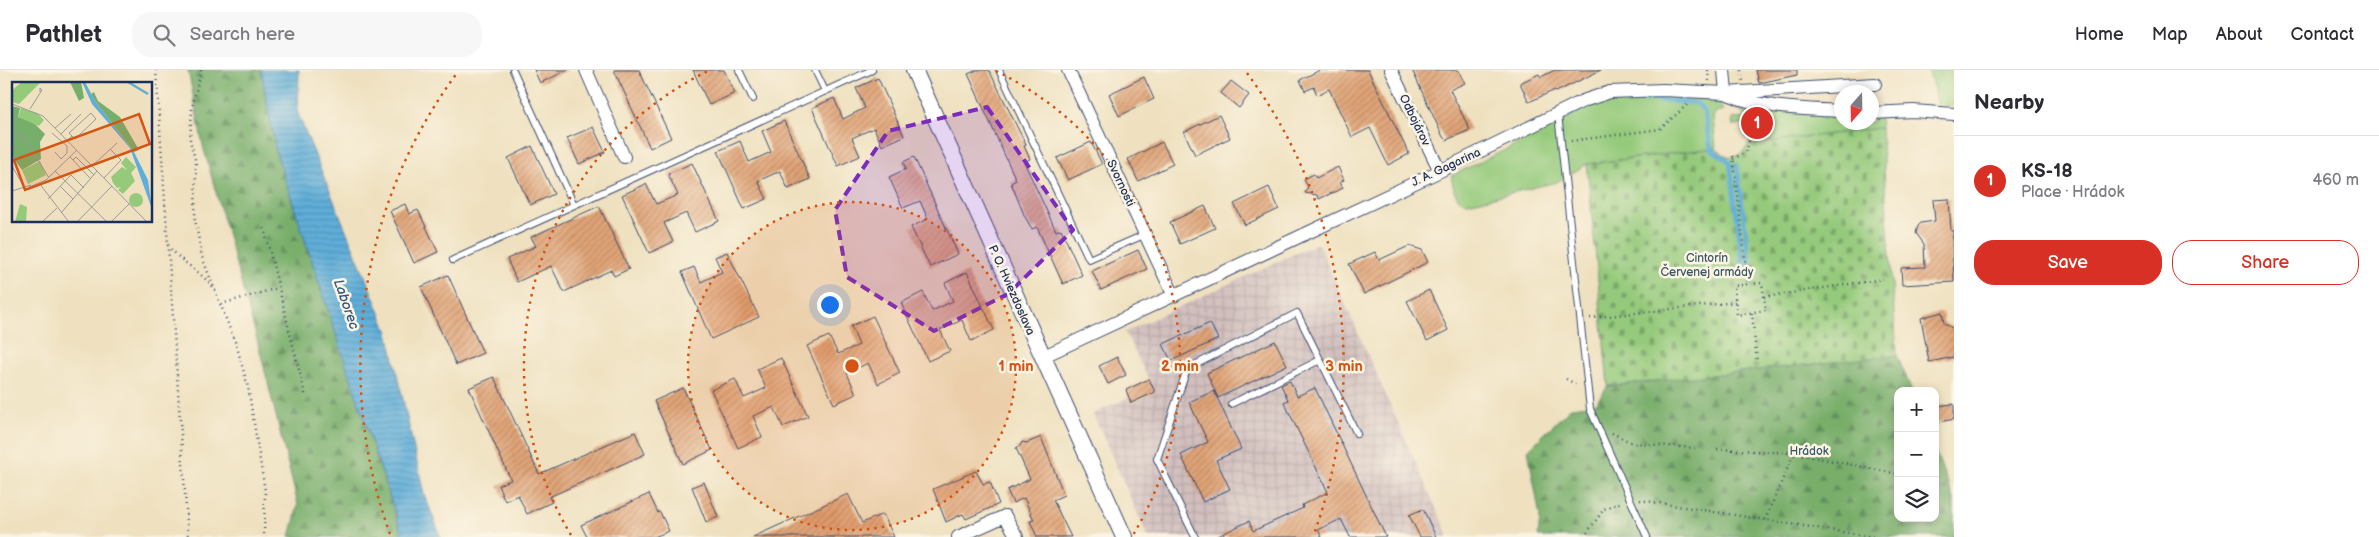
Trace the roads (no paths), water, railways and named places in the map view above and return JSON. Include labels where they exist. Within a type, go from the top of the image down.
[{"type":"street","points":[[586,70],[624,157]]},
{"type":"street","name":"P. O. Hviezdoslava","points":[[914,70],[1121,536]]},
{"type":"street","name":"Svornosti","points":[[1068,70],[1174,296]]},
{"type":"street","name":"Odbojárov","points":[[1391,70],[1440,171]]},
{"type":"street","points":[[1724,70],[1726,93],[1742,100],[1800,109],[1834,111]]},
{"type":"street","name":"J. A. Gagarina","points":[[1042,357],[1440,171],[1583,101],[1610,92],[1640,90],[1726,93],[1875,84]]},
{"type":"street","points":[[1879,113],[1913,111],[1954,114]]},
{"type":"street","points":[[958,537],[1005,516],[1017,537]]},
{"type":"lane","points":[[513,70],[574,205]]},
{"type":"lane","points":[[740,70],[753,99]]},
{"type":"lane","points":[[815,70],[825,91]]},
{"type":"lane","points":[[453,260],[872,70]]},
{"type":"lane","points":[[1000,70],[1089,259],[1146,234]]},
{"type":"lane","points":[[1558,114],[1590,408],[1648,537]]},
{"type":"lane","points":[[1195,537],[1158,459],[1187,369],[1298,313],[1358,434]]},
{"type":"lane","points":[[1231,404],[1320,360]]},
{"type":"water","name":"Laborec","points":[[261,70],[299,70],[298,114],[388,332],[424,494],[441,537],[403,537],[276,152]]},
{"type":"waterway","points":[[1601,101],[1627,98],[1697,103],[1704,111],[1711,149],[1730,162],[1743,268]]},
{"type":"waterway","points":[[1567,117],[1579,109]]},
{"type":"waterway","points":[[1737,165],[1750,267]]},
{"type":"place","name":"KS-18","points":[[1757,123]]},
{"type":"park label","name":"Cintorín Červenej armády","points":[[1707,265]]},
{"type":"park label","name":"Hrádok","points":[[1809,451]]}]
